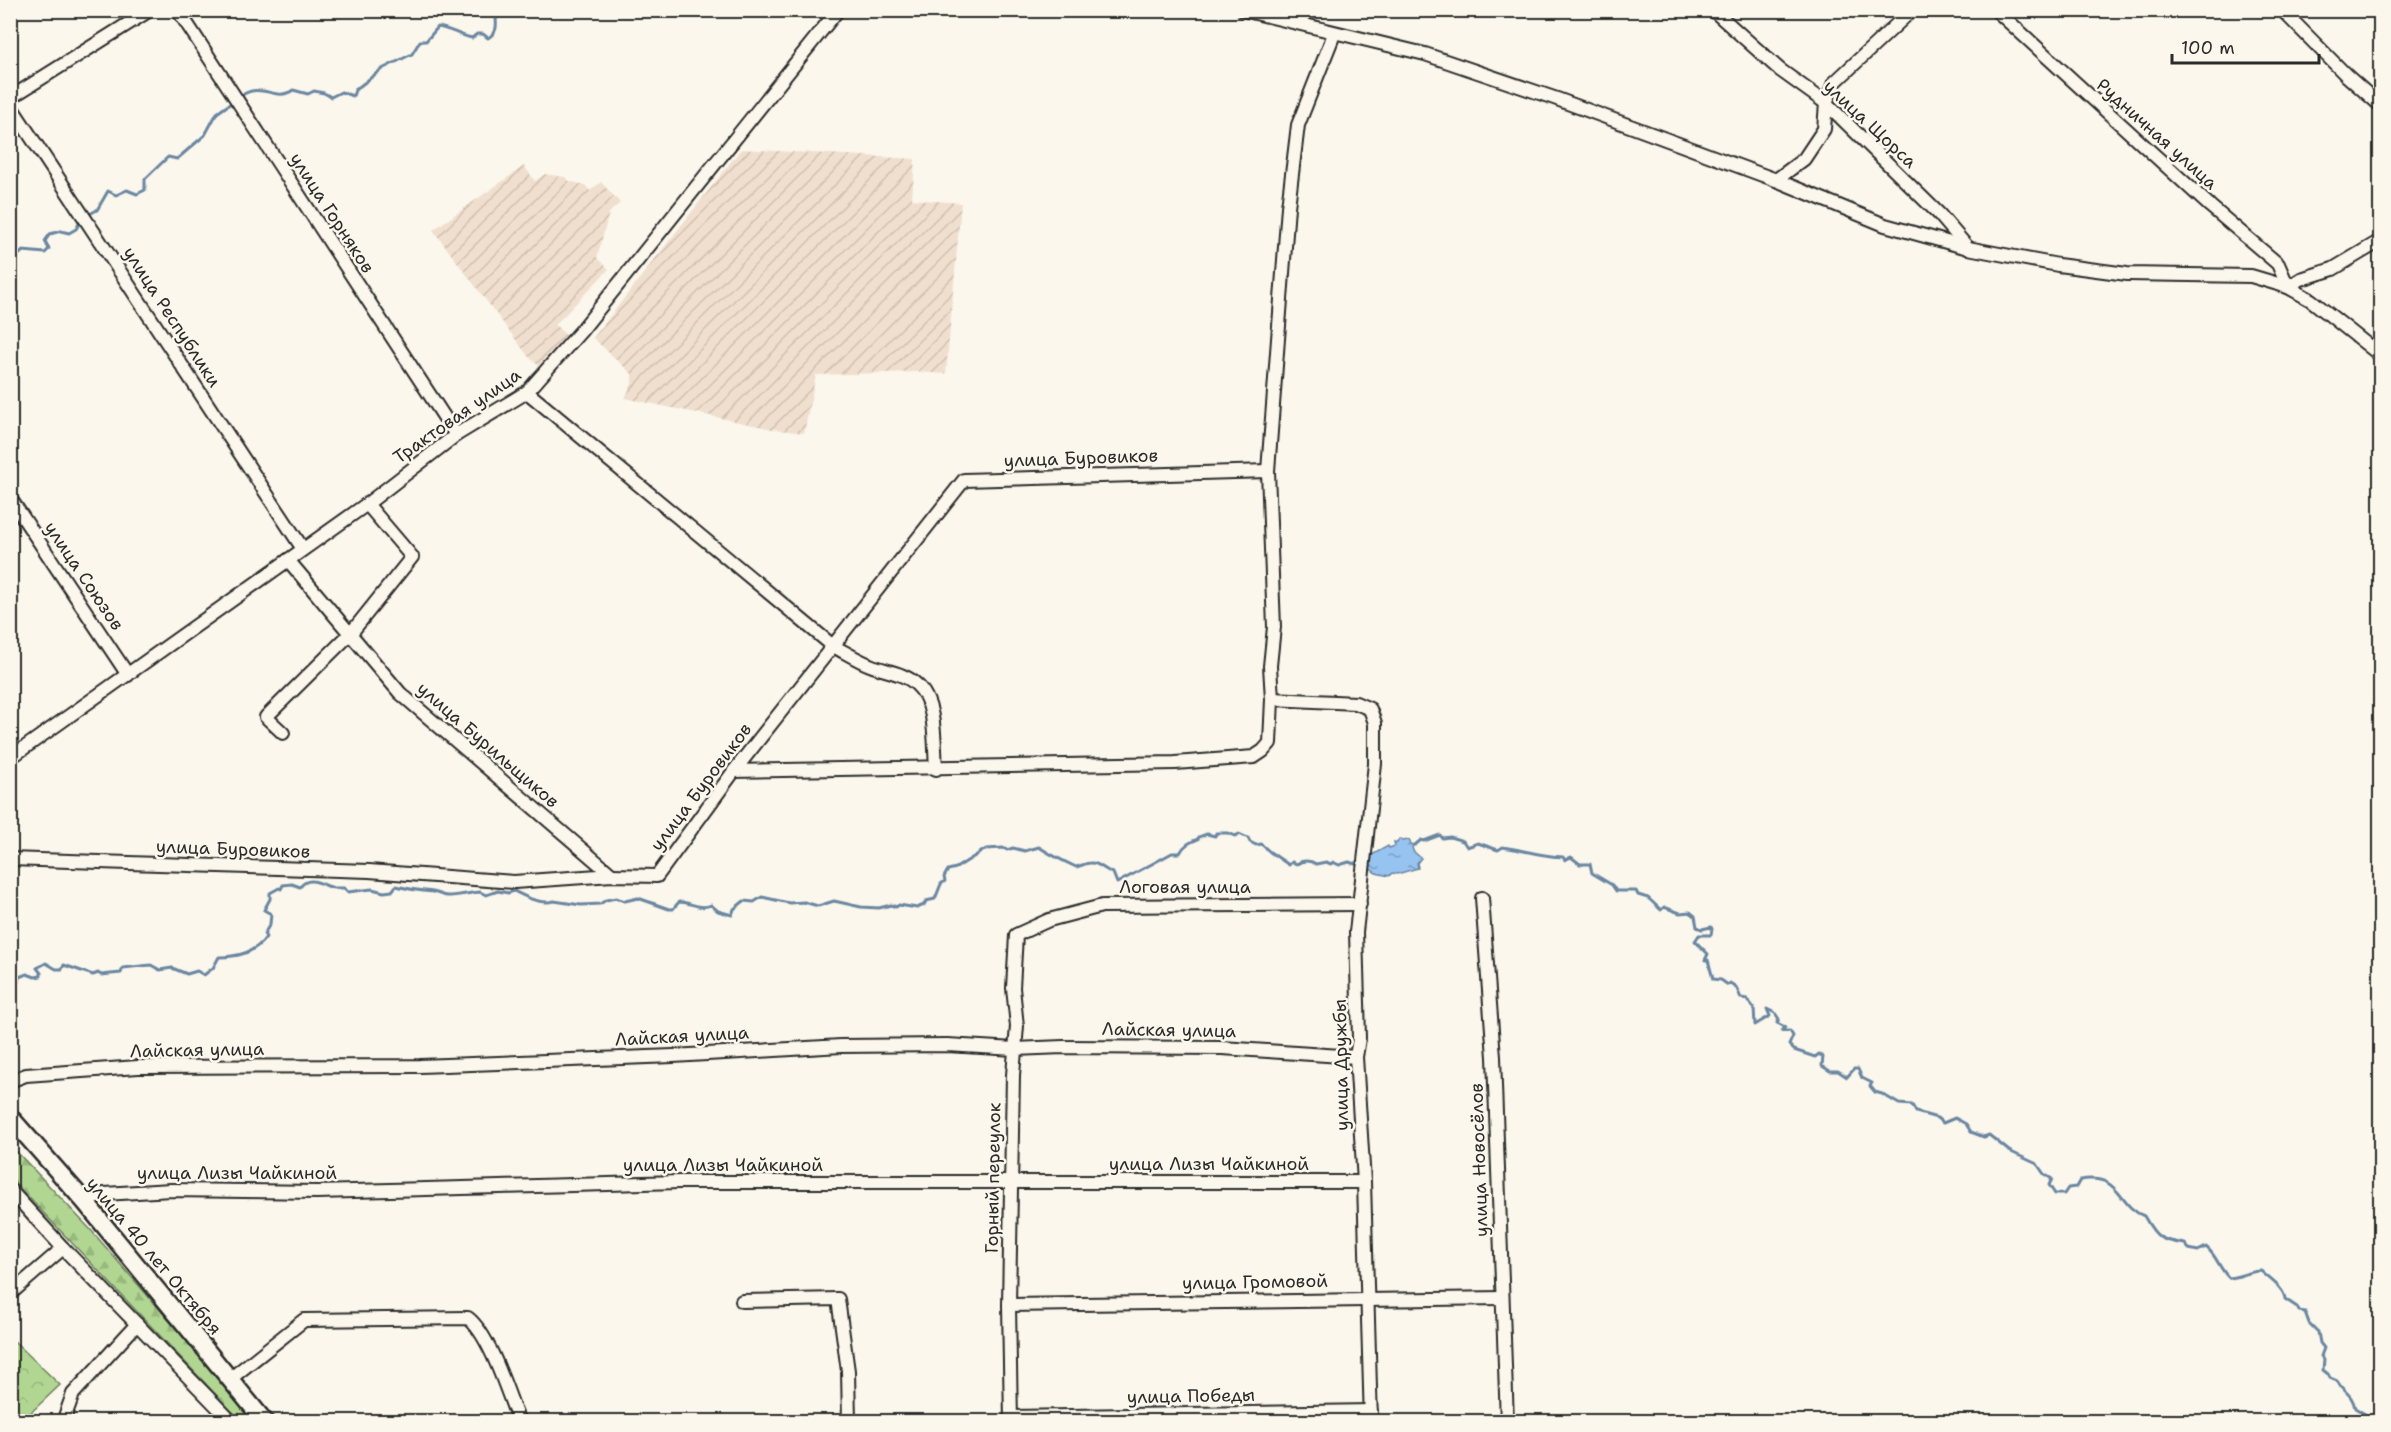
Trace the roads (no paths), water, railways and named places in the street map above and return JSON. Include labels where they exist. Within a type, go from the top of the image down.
[{"type":"main road","name":"улица 40 лет Октября","points":[[10,1117],[85,1202],[265,1422]]},
{"type":"street","points":[[10,98],[150,10]]},
{"type":"street","name":"улица Горняков","points":[[178,10],[456,435]]},
{"type":"street","name":"Трактовая улица","points":[[10,758],[367,504],[456,435],[527,392],[580,332],[838,10]]},
{"type":"street","points":[[1243,10],[1334,34],[1425,54],[1557,99],[1776,180],[1885,225],[1968,248],[2058,265],[2127,274],[2251,276],[2288,287],[2311,300],[2380,356]]},
{"type":"street","name":"улица Щорса","points":[[1713,10],[1780,70],[1826,103],[1939,214],[1968,248]]},
{"type":"street","points":[[1776,180],[1804,159],[1824,129],[1826,103],[1834,83],[1912,10]]},
{"type":"street","name":"Рудничная улица","points":[[1996,10],[2202,198],[2278,264],[2288,287]]},
{"type":"street","points":[[2282,10],[2346,75],[2380,105]]},
{"type":"street","points":[[734,771],[1174,763],[1254,757],[1270,743],[1272,699],[1270,666],[1274,627],[1268,471],[1288,207],[1298,125],[1334,34]]},
{"type":"street","name":"улица Республики","points":[[10,105],[303,549]]},
{"type":"street","points":[[1927,237],[1939,214]]},
{"type":"street","points":[[2288,287],[2301,279],[2340,266],[2380,241]]},
{"type":"street","points":[[527,392],[832,646],[917,685],[927,702],[932,721],[936,769]]},
{"type":"street","name":"улица Буровиков","points":[[10,859],[369,871],[514,882],[612,875],[657,876],[734,771],[964,480],[1268,471]]},
{"type":"street","name":"улица Союзов","points":[[10,498],[128,675]]},
{"type":"street","points":[[283,733],[266,717],[351,633],[412,557],[367,504]]},
{"type":"street","name":"улица Бурильщиков","points":[[288,560],[400,693],[612,875]]},
{"type":"street","name":"улица Дружбы","points":[[1272,699],[1356,703],[1370,709],[1376,723],[1375,764],[1356,932],[1359,1038],[1356,1058],[1364,1182],[1371,1416]]},
{"type":"street","name":"улица Новосёлов","points":[[1482,898],[1494,1057],[1507,1422]]},
{"type":"street","name":"Логовая улица","points":[[1016,935],[1049,920],[1102,906],[1360,904]]},
{"type":"street","name":"Горный переулок","points":[[1011,1419],[1009,1305],[1017,1026],[1013,988],[1016,935]]},
{"type":"street","name":"Лайская улица","points":[[10,1081],[26,1075],[138,1068],[420,1066],[673,1056],[841,1046],[947,1045],[1016,1049],[1222,1048],[1356,1058]]},
{"type":"street","name":"улица Лизы Чайкиной","points":[[85,1202],[104,1194],[171,1190],[317,1192],[679,1182],[1364,1182]]},
{"type":"street","points":[[10,1190],[63,1248],[232,1422]]},
{"type":"street","points":[[10,1294],[63,1248]]},
{"type":"street","name":"улица Громовой","points":[[1009,1305],[1366,1298],[1502,1298]]},
{"type":"street","points":[[742,1301],[838,1299],[848,1371],[849,1422]]},
{"type":"street","points":[[230,1379],[304,1320],[468,1318],[478,1325],[519,1422]]},
{"type":"street","points":[[66,1419],[73,1394],[137,1324]]},
{"type":"street","name":"улица Победы","points":[[1011,1419],[1371,1416]]},
{"type":"water","points":[[1399,839],[1409,840],[1415,845],[1412,847],[1413,851],[1421,858],[1417,863],[1418,868],[1397,874],[1392,873],[1389,876],[1376,873],[1369,868],[1370,865],[1367,863],[1370,856],[1388,846],[1389,848],[1395,846],[1394,842],[1397,843]]},
{"type":"waterway","points":[[239,97],[247,92],[261,91],[280,94],[293,90],[308,94],[314,91],[331,97],[341,92],[353,96],[355,90],[382,69],[412,54],[420,41],[426,41],[438,27],[472,38],[477,34],[483,34],[488,38],[494,32],[496,19],[503,10]]},
{"type":"waterway","points":[[86,216],[97,210],[108,191],[116,195],[127,190],[137,194],[145,190],[145,179],[168,157],[177,159],[205,135],[217,113],[234,101]]},
{"type":"waterway","points":[[10,262],[23,251],[45,253],[49,249],[45,241],[50,234],[61,231],[69,233],[76,229],[81,220]]},
{"type":"waterway","points":[[10,994],[13,991],[16,992],[19,977],[27,974],[35,977],[41,976],[37,968],[46,963],[56,969],[62,969],[64,965],[93,975],[121,973],[123,968],[151,965],[160,970],[172,968],[187,974],[197,971],[204,975],[213,968],[219,957],[246,953],[262,942],[270,924],[271,914],[264,910],[270,899],[270,893],[281,889],[283,885],[292,884],[300,887],[308,881],[334,888],[344,888],[348,892],[372,889],[384,892],[392,891],[396,886],[433,892],[443,896],[480,892],[486,895],[498,891],[508,893],[514,891],[539,901],[581,905],[600,904],[616,898],[625,901],[638,898],[669,909],[673,909],[679,902],[703,907],[711,905],[718,911],[732,915],[734,909],[744,901],[754,902],[762,897],[818,906],[834,901],[861,907],[879,908],[899,905],[917,908],[924,905],[926,901],[935,899],[948,870],[956,868],[986,849],[1013,848],[1025,851],[1039,847],[1076,867],[1088,863],[1096,864],[1113,873],[1117,883],[1172,853],[1180,853],[1185,846],[1199,837],[1207,834],[1215,836],[1216,833],[1228,833],[1235,836],[1239,834],[1256,845],[1261,844],[1289,865],[1292,862],[1297,864],[1306,861],[1316,864],[1333,862],[1339,865],[1356,862]]},
{"type":"waterway","points":[[1415,845],[1421,840],[1440,835],[1442,838],[1450,837],[1463,841],[1467,847],[1478,843],[1498,850],[1503,847],[1563,857],[1565,860],[1571,857],[1580,864],[1590,864],[1592,873],[1612,885],[1616,891],[1636,891],[1638,895],[1648,898],[1661,910],[1664,907],[1680,913],[1690,912],[1695,916],[1697,927],[1702,929],[1711,927],[1712,929],[1711,935],[1699,935],[1695,941],[1708,954],[1705,960],[1708,960],[1713,979],[1721,980],[1728,985],[1730,983],[1736,987],[1741,998],[1747,999],[1754,1008],[1755,1025],[1770,1016],[1767,1009],[1775,1013],[1779,1019],[1777,1023],[1785,1027],[1782,1031],[1790,1031],[1793,1036],[1789,1045],[1794,1050],[1815,1057],[1819,1054],[1823,1057],[1822,1066],[1830,1071],[1838,1071],[1847,1077],[1854,1069],[1858,1069],[1862,1078],[1872,1083],[1870,1086],[1875,1092],[1899,1104],[1912,1105],[1916,1112],[1937,1118],[1943,1123],[1955,1118],[1966,1124],[1971,1132],[1984,1137],[1989,1135],[2009,1151],[2037,1164],[2044,1174],[2052,1179],[2049,1185],[2055,1194],[2064,1194],[2068,1188],[2076,1187],[2080,1180],[2104,1181],[2112,1186],[2135,1211],[2144,1216],[2152,1230],[2160,1237],[2185,1244],[2189,1249],[2198,1251],[2206,1247],[2229,1278],[2261,1271],[2279,1288],[2285,1299],[2299,1311],[2305,1312],[2309,1323],[2318,1332],[2320,1343],[2324,1348],[2321,1356],[2324,1360],[2323,1370],[2350,1396],[2355,1408],[2378,1422]]}]
